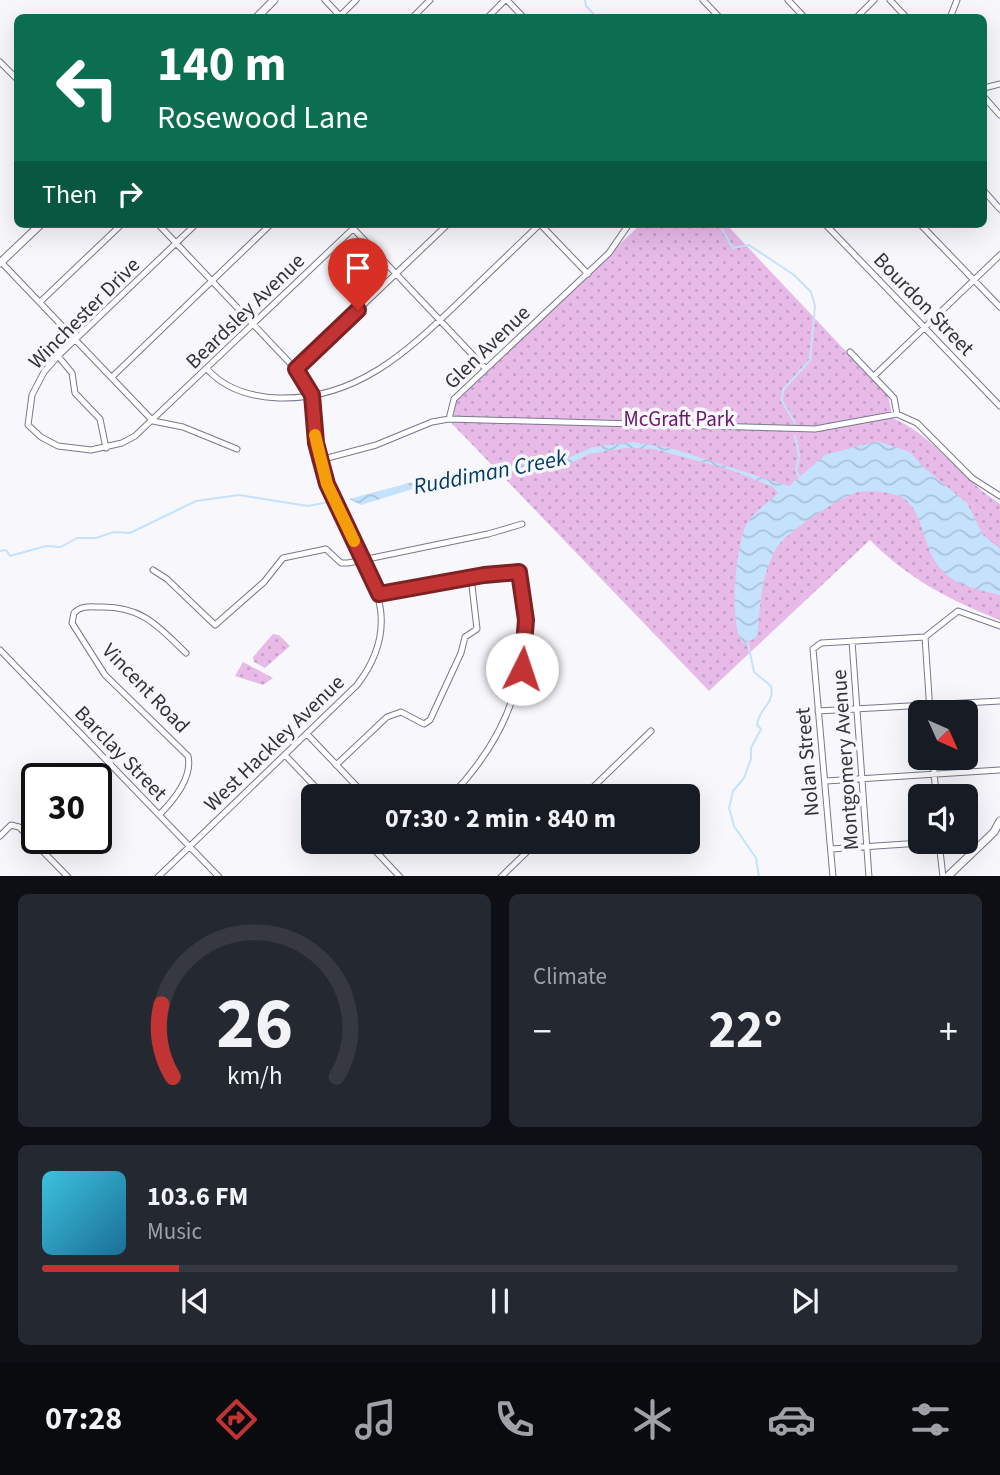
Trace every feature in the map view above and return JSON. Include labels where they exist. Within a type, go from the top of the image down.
[{"type":"main road","points":[[260,14],[274,0]]},
{"type":"main road","points":[[0,263],[37,228]]},
{"type":"main road","points":[[946,876],[994,832],[1000,821]]},
{"type":"street","points":[[325,0],[337,14]]},
{"type":"street","points":[[343,14],[356,0]]},
{"type":"street","points":[[416,14],[430,0]]},
{"type":"street","points":[[491,14],[506,0],[520,14]]},
{"type":"street","points":[[703,0],[716,14]]},
{"type":"street","points":[[788,0],[801,14]]},
{"type":"street","points":[[860,14],[873,0]]},
{"type":"street","points":[[890,0],[903,14]]},
{"type":"street","points":[[0,62],[14,76]]},
{"type":"street","points":[[987,100],[1000,114]]},
{"type":"street","points":[[987,194],[1000,209]]},
{"type":"street","points":[[40,302],[118,228]]},
{"type":"street","points":[[162,228],[296,369],[312,395]]},
{"type":"street","name":"Winchester Drive","points":[[153,421],[135,436],[106,448],[69,449],[41,437],[27,425],[27,410],[36,385],[58,356],[193,228]]},
{"type":"street","points":[[112,377],[267,228]]},
{"type":"street","name":"Beardsley Avenue","points":[[153,421],[351,228]]},
{"type":"street","points":[[355,228],[485,368]]},
{"type":"street","points":[[296,369],[444,228]]},
{"type":"street","points":[[207,369],[232,388],[253,396],[285,398],[312,395],[350,385],[385,368],[440,320],[536,228]]},
{"type":"street","points":[[544,228],[588,274]]},
{"type":"street","name":"Glen Avenue","points":[[320,460],[376,445],[432,422],[449,419],[454,399],[588,274],[627,228]]},
{"type":"street","name":"Bourdon Street","points":[[828,228],[1000,406]]},
{"type":"street","points":[[831,231],[834,228]]},
{"type":"street","points":[[924,228],[1000,307]]},
{"type":"street","points":[[874,376],[1000,255]]},
{"type":"street","points":[[0,263],[153,421],[183,427],[237,449]]},
{"type":"street","points":[[850,352],[896,401],[897,414]]},
{"type":"street","points":[[58,356],[72,373],[75,393],[100,419],[106,448]]},
{"type":"street","name":"West Hackley Avenue","points":[[159,876],[357,685],[374,659],[382,623],[379,594],[334,503],[320,460],[312,395]]},
{"type":"street","points":[[449,419],[815,429],[897,414],[917,423],[972,478],[1000,496]]},
{"type":"street","points":[[153,570],[167,579],[215,625],[254,592],[287,556],[326,549],[341,563],[488,534],[522,524]]},
{"type":"street","points":[[379,594],[471,577],[519,572],[526,620],[522,669],[516,690],[489,752],[461,784]]},
{"type":"street","points":[[336,765],[387,717],[401,712],[424,724],[430,720],[461,653],[465,637],[477,629],[471,577]]},
{"type":"street","name":"Vincent Road","points":[[159,815],[185,780],[189,770],[188,756],[105,675],[83,643],[72,618],[77,609],[120,606],[133,610],[157,625],[186,653]]},
{"type":"street","points":[[852,641],[925,637],[952,614],[962,611],[1000,625]]},
{"type":"street","points":[[925,637],[929,700]]},
{"type":"street","name":"Nolan Street","points":[[833,876],[818,711],[816,644],[852,641]]},
{"type":"street","name":"Montgomery Avenue","points":[[852,641],[869,876]]},
{"type":"street","name":"Barclay Street","points":[[0,650],[218,876]]},
{"type":"street","points":[[978,704],[1000,701]]},
{"type":"street","points":[[818,711],[908,709]]},
{"type":"street","points":[[596,784],[651,731]]},
{"type":"street","points":[[307,734],[354,784]]},
{"type":"street","points":[[285,755],[313,784]]},
{"type":"street","points":[[934,770],[935,784]]},
{"type":"street","points":[[826,781],[1000,770]]},
{"type":"street","points":[[0,836],[11,825],[19,827],[67,876]]},
{"type":"street","points":[[831,849],[908,844]]},
{"type":"street","points":[[378,854],[399,876]]},
{"type":"street","points":[[502,876],[525,854]]},
{"type":"street","points":[[940,854],[945,876]]},
{"type":"green space","name":"McGraft Park","points":[[637,228],[730,228],[888,396],[893,418],[922,436],[1000,504],[1000,620],[964,605],[914,577],[870,540],[709,691],[452,424],[457,399]]},
{"type":"green space","points":[[273,634],[279,635],[290,646],[265,668],[254,662],[253,657]]},
{"type":"green space","points":[[243,662],[273,678],[263,685],[235,676]]},
{"type":"water","points":[[877,441],[910,452],[922,466],[967,503],[983,535],[1000,549],[1000,595],[963,584],[944,573],[930,552],[918,518],[906,500],[884,492],[859,492],[814,516],[781,542],[770,561],[764,582],[757,638],[743,643],[738,634],[736,620],[735,584],[743,533],[750,519],[778,493],[773,487],[731,470],[654,449],[625,448],[589,454],[564,467],[482,474],[429,484],[361,505],[349,499],[446,473],[563,460],[593,447],[632,442],[670,448],[789,486],[825,455]]},
{"type":"waterway","points":[[585,0],[586,6],[593,14]]},
{"type":"waterway","points":[[721,228],[733,248],[749,245],[794,275],[811,292],[815,306],[810,360],[783,390],[782,401],[795,423]]},
{"type":"waterway","points":[[795,436],[799,456],[796,471],[800,478]]},
{"type":"waterway","name":"Ruddiman Creek","points":[[0,551],[6,550],[10,556],[46,546],[61,547],[77,538],[96,538],[114,532],[130,533],[196,501],[239,495],[308,506],[329,502]]},
{"type":"waterway","points":[[748,643],[754,672],[771,686],[772,692],[758,719],[757,725],[761,729],[751,748],[751,759],[744,778],[733,791],[729,808],[734,826],[756,858],[759,876]]},
{"type":"slow traffic","points":[[315,435],[327,484],[354,541]]},
{"type":"route","points":[[358,310],[296,369],[312,395],[316,443],[334,503],[379,594],[515,570],[519,572],[526,620],[522,669]]}]
